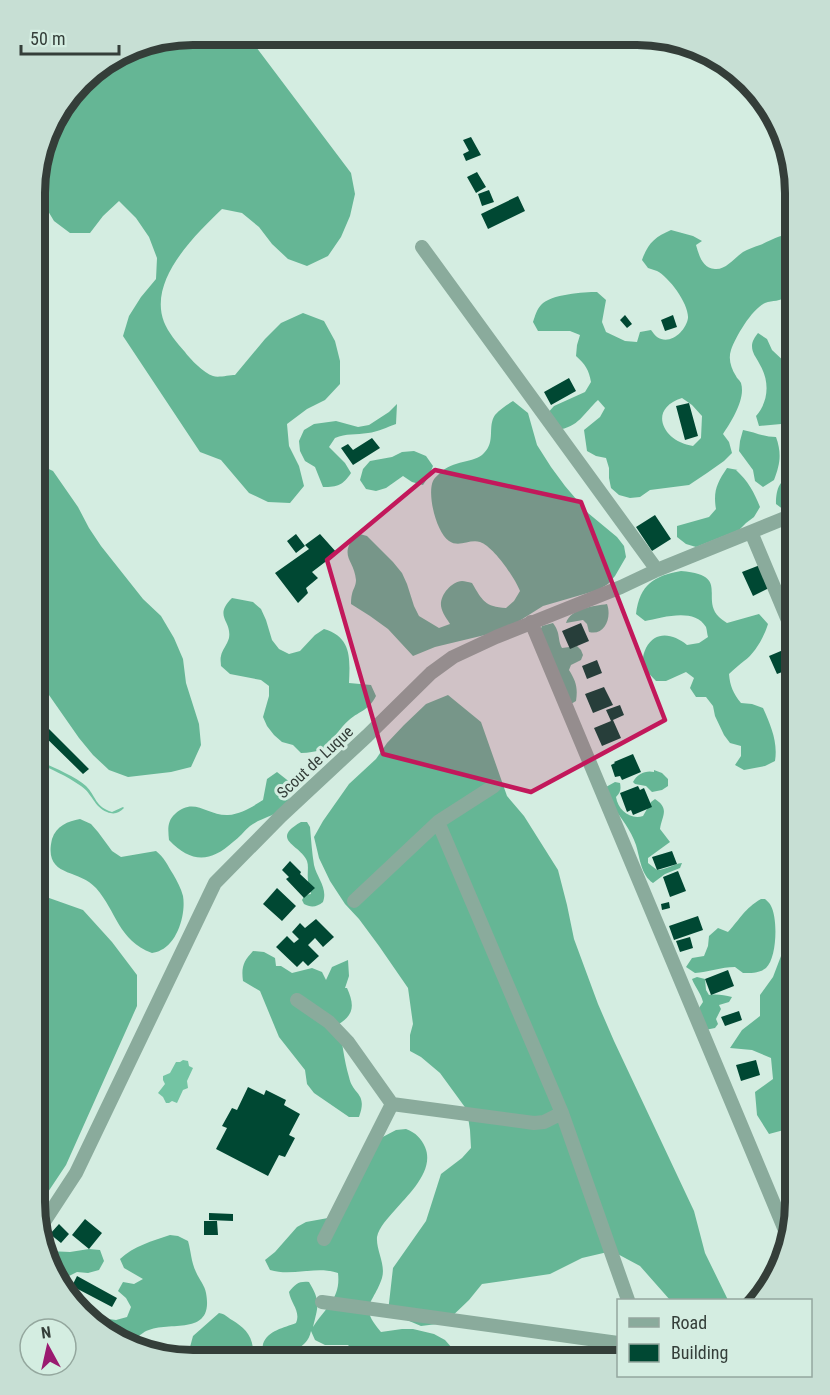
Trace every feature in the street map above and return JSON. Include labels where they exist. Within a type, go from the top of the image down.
[{"type":"street","points":[[422,247],[657,570]]},
{"type":"street","name":"Scout de Luque","points":[[46,1219],[76,1173],[215,884],[281,816],[442,663],[531,622],[785,518]]},
{"type":"street","points":[[751,532],[785,613]]},
{"type":"street","points":[[531,622],[783,1225]]},
{"type":"street","points":[[354,901],[438,822],[494,786]]},
{"type":"street","points":[[438,822],[562,1113],[628,1299]]},
{"type":"street","points":[[297,1000],[329,1022],[348,1042],[392,1104],[534,1123],[544,1122],[562,1113]]},
{"type":"street","points":[[324,1239],[392,1104]]},
{"type":"street","points":[[322,1302],[617,1342]]},
{"type":"highlighted area","points":[[435,470],[581,502],[665,720],[531,792],[383,754],[327,560]]},
{"type":"shaded area","points":[[193,45],[255,45],[351,173],[355,194],[350,216],[341,237],[328,256],[307,266],[288,259],[259,227],[242,213],[222,209],[199,232],[177,260],[168,275],[161,306],[164,322],[176,341],[194,362],[215,377],[235,375],[281,323],[303,313],[324,321],[335,341],[340,361],[340,384],[325,400],[307,409],[287,424],[289,446],[299,466],[304,486],[290,503],[268,502],[249,493],[221,460],[200,452],[123,336],[129,316],[156,279],[157,258],[149,237],[136,218],[119,201],[90,233],[70,233],[54,221],[45,206],[46,174],[50,155],[65,119],[82,95],[95,82],[119,65],[155,50]]},
{"type":"shaded area","points":[[671,230],[693,236],[702,241],[696,245],[704,264],[719,269],[743,252],[785,235],[785,297],[760,306],[750,317],[731,350],[730,363],[741,382],[742,389],[737,410],[723,434],[729,442],[732,453],[689,485],[650,490],[640,497],[630,498],[619,495],[611,488],[606,458],[587,451],[584,430],[600,417],[605,408],[598,400],[571,426],[557,430],[546,415],[554,406],[585,392],[591,382],[586,367],[576,356],[580,335],[570,331],[538,331],[533,322],[538,308],[552,298],[568,294],[597,292],[606,300],[602,322],[606,332],[625,341],[637,342],[640,332],[651,330],[662,339],[667,340],[677,336],[687,323],[685,306],[667,279],[657,271],[648,268],[642,260],[656,238]],"holes":[[[682,398],[702,416],[701,438],[693,446],[674,438],[663,425],[662,417],[665,410],[671,403]]]},
{"type":"shaded area","points":[[758,333],[767,339],[772,350],[785,362],[785,424],[759,426],[756,416],[764,404],[766,384],[763,370],[753,353],[753,341]]},
{"type":"shaded area","points":[[513,401],[528,413],[537,445],[551,467],[588,513],[617,537],[624,546],[626,557],[615,576],[598,590],[543,606],[516,623],[489,634],[435,647],[413,656],[388,629],[351,604],[356,580],[348,558],[348,548],[356,533],[367,536],[402,573],[419,616],[439,628],[450,624],[442,611],[442,598],[447,590],[458,582],[472,583],[485,602],[493,606],[506,608],[514,601],[520,591],[509,571],[491,550],[480,542],[457,544],[444,536],[434,512],[431,495],[433,480],[445,469],[475,459],[484,453],[490,444],[495,415]]},
{"type":"shaded area","points":[[397,404],[396,424],[379,431],[335,438],[329,447],[345,463],[351,473],[340,484],[323,487],[315,467],[305,461],[300,451],[299,441],[304,430],[314,424],[336,421],[358,427],[369,425]]},
{"type":"shaded area","points":[[743,430],[776,437],[780,454],[778,469],[774,480],[763,487],[755,481],[753,470],[739,451]]},
{"type":"shaded area","points":[[414,451],[426,456],[433,466],[423,485],[403,476],[386,488],[376,491],[366,489],[360,480],[363,469],[370,461]]},
{"type":"shaded area","points":[[45,467],[53,471],[101,546],[143,599],[161,616],[174,638],[183,659],[186,683],[199,724],[201,745],[191,767],[171,772],[128,777],[109,770],[79,738],[45,689]]},
{"type":"shaded area","points":[[727,468],[738,470],[736,470],[750,487],[760,507],[754,517],[739,530],[696,547],[686,544],[677,537],[677,526],[709,517],[716,509],[717,487]]},
{"type":"shaded area","points":[[785,479],[785,510],[776,504],[780,485]]},
{"type":"shaded area","points":[[681,571],[696,573],[710,582],[714,610],[727,623],[759,614],[768,624],[762,639],[748,658],[729,674],[732,689],[741,703],[763,708],[769,721],[776,754],[775,761],[765,766],[744,770],[735,765],[741,756],[741,746],[730,743],[724,735],[713,706],[706,697],[696,697],[690,688],[694,678],[686,672],[666,681],[656,681],[644,666],[645,650],[655,638],[671,636],[687,645],[699,643],[708,637],[706,627],[694,617],[677,615],[645,621],[636,614],[641,595],[650,583],[663,576]]},
{"type":"shaded area","points":[[232,598],[253,602],[261,609],[272,640],[279,649],[289,654],[300,651],[324,629],[340,637],[349,657],[349,683],[371,685],[376,696],[373,701],[349,720],[325,747],[301,753],[293,745],[282,742],[267,726],[263,717],[269,696],[269,686],[261,680],[230,674],[221,666],[222,654],[229,638],[223,614]]},
{"type":"shaded area","points":[[607,604],[608,620],[599,631],[589,632],[583,620],[566,623],[578,611]]},
{"type":"shaded area","points":[[553,623],[562,648],[577,646],[583,655],[581,660],[571,665],[569,670],[577,688],[576,701],[571,704],[540,631],[542,626]]},
{"type":"shaded area","points":[[448,695],[481,722],[507,796],[524,816],[558,870],[574,939],[598,1004],[694,1211],[705,1253],[728,1299],[669,1299],[640,1266],[612,1251],[582,1258],[550,1274],[482,1284],[445,1323],[421,1326],[388,1312],[393,1268],[426,1221],[441,1174],[471,1148],[467,1110],[440,1073],[410,1051],[413,1024],[408,988],[330,881],[319,858],[314,837],[349,784],[376,759],[387,743],[426,704]]},
{"type":"shaded area","points":[[45,764],[81,782],[106,810],[112,812],[124,808],[114,813],[103,810],[88,792],[65,776],[45,767]]},
{"type":"shaded area","points":[[654,770],[662,773],[668,779],[668,786],[662,790],[652,792],[646,786],[633,782],[642,773],[654,772]]},
{"type":"shaded area","points":[[277,772],[291,783],[288,802],[284,808],[250,826],[225,849],[201,858],[185,853],[169,840],[169,823],[182,809],[195,807],[220,815],[242,812],[263,800],[267,779]]},
{"type":"shaded area","points":[[615,782],[620,783],[620,792],[616,797],[625,813],[634,817],[643,816],[655,799],[664,809],[660,829],[670,842],[648,858],[648,863],[657,870],[682,863],[680,868],[665,874],[653,883],[643,871],[631,834],[610,800],[606,787]]},
{"type":"shaded area","points":[[80,819],[91,824],[112,851],[121,857],[156,851],[168,865],[182,893],[184,903],[180,926],[172,941],[161,950],[152,953],[132,941],[96,888],[80,877],[64,871],[53,860],[51,851],[54,834],[59,827]]},
{"type":"shaded area","points":[[301,822],[307,822],[310,827],[315,870],[324,892],[323,902],[314,906],[304,904],[302,900],[305,895],[311,894],[307,861],[287,838],[292,828]]},
{"type":"shaded area","points":[[45,897],[83,910],[112,942],[137,975],[137,1006],[66,1165],[45,1196]]},
{"type":"shaded area","points":[[761,899],[765,899],[771,905],[775,920],[774,947],[770,963],[766,968],[752,973],[743,973],[735,967],[695,973],[686,967],[692,958],[704,956],[709,936],[718,928],[728,932],[747,910]]},
{"type":"shaded area","points":[[253,951],[264,952],[275,958],[276,966],[281,966],[292,973],[312,968],[322,972],[326,980],[332,967],[348,960],[349,976],[345,988],[347,988],[352,1008],[348,1016],[339,1024],[349,1077],[361,1098],[359,1117],[349,1117],[314,1093],[307,1084],[305,1070],[279,1037],[260,991],[243,981],[244,964]]},
{"type":"shaded area","points":[[785,951],[785,1130],[769,1134],[757,1115],[755,1092],[773,1079],[771,1058],[752,1050],[730,1048],[742,1030],[760,1016],[760,995],[773,977]]},
{"type":"shaded area","points":[[697,977],[705,979],[709,995],[732,997],[729,1002],[719,1005],[721,1009],[715,1028],[700,1031],[697,1011],[703,1002],[692,979]]},
{"type":"shaded area","points":[[188,1061],[189,1066],[193,1068],[187,1081],[188,1088],[183,1090],[177,1103],[172,1101],[166,1103],[158,1093],[165,1084],[163,1076],[170,1073],[176,1062]]},
{"type":"shaded area","points":[[406,1129],[420,1138],[425,1147],[426,1164],[419,1181],[378,1233],[377,1242],[383,1273],[370,1305],[370,1316],[381,1332],[413,1329],[434,1334],[445,1340],[454,1350],[353,1350],[348,1345],[325,1345],[315,1340],[311,1331],[307,1341],[297,1350],[263,1350],[265,1339],[277,1330],[296,1323],[297,1311],[289,1292],[293,1287],[309,1282],[313,1289],[317,1304],[313,1327],[335,1296],[338,1282],[338,1273],[321,1270],[279,1272],[270,1270],[265,1260],[297,1227],[306,1222],[328,1218],[377,1140],[396,1130]]},
{"type":"shaded area","points":[[170,1235],[188,1241],[194,1268],[206,1293],[207,1308],[203,1317],[196,1322],[152,1329],[137,1339],[102,1318],[116,1320],[127,1317],[131,1307],[118,1291],[123,1282],[134,1284],[143,1279],[124,1268],[120,1259],[137,1247]]},
{"type":"shaded area","points":[[100,1250],[104,1261],[99,1270],[88,1273],[77,1272],[67,1279],[54,1251]]},
{"type":"shaded area","points":[[219,1313],[246,1331],[253,1348],[251,1350],[195,1350],[190,1347],[193,1336]]},
{"type":"building","points":[[471,137],[481,155],[466,161],[463,154],[469,151],[463,140]]},
{"type":"building","points":[[477,172],[486,187],[476,193],[467,177]]},
{"type":"building","points":[[489,190],[494,202],[482,206],[478,194]]},
{"type":"building","points":[[518,196],[525,211],[488,229],[481,214]]},
{"type":"building","points":[[625,315],[632,324],[627,328],[620,320]]},
{"type":"building","points":[[673,315],[677,327],[665,331],[661,320]]},
{"type":"building","points":[[569,378],[576,391],[551,405],[544,392]]},
{"type":"building","points":[[689,403],[698,436],[685,440],[676,406]]},
{"type":"building","points":[[372,438],[380,448],[353,465],[341,448],[348,444],[353,450]]},
{"type":"building","points":[[655,515],[671,539],[652,551],[636,527]]},
{"type":"building","points":[[296,534],[305,546],[296,553],[287,541]]},
{"type":"building","points":[[320,534],[337,553],[312,572],[318,578],[306,588],[308,593],[298,603],[275,573],[309,549],[305,545]]},
{"type":"building","points":[[760,565],[769,588],[753,596],[742,572]]},
{"type":"building","points":[[581,623],[589,641],[570,649],[562,631]]},
{"type":"building","points":[[785,649],[785,671],[777,674],[769,656]]},
{"type":"building","points":[[597,660],[602,673],[587,679],[582,666]]},
{"type":"building","points":[[604,687],[613,705],[593,713],[585,694]]},
{"type":"building","points":[[620,705],[624,715],[613,720],[621,738],[602,746],[594,728],[611,721],[606,710]]},
{"type":"building","points":[[45,725],[89,769],[83,774],[45,737]]},
{"type":"building","points":[[633,754],[641,772],[622,780],[620,776],[615,777],[611,765]]},
{"type":"building","points":[[638,786],[640,790],[644,788],[652,807],[633,815],[631,810],[627,812],[620,793]]},
{"type":"building","points":[[672,851],[677,864],[657,870],[652,857]]},
{"type":"building","points":[[290,861],[315,888],[304,898],[286,879],[289,877],[282,870]]},
{"type":"building","points":[[678,871],[686,891],[670,897],[663,877]]},
{"type":"building","points":[[277,888],[296,906],[282,921],[263,904]]},
{"type":"building","points":[[669,902],[670,908],[662,910],[661,904]]},
{"type":"building","points":[[698,916],[703,930],[674,940],[669,926]]},
{"type":"building","points":[[316,919],[334,937],[323,947],[315,938],[308,945],[319,956],[308,966],[303,961],[297,967],[276,947],[287,936],[294,943],[299,939],[292,932],[300,923],[305,928]]},
{"type":"building","points":[[690,937],[693,948],[680,952],[676,941]]},
{"type":"building","points":[[728,970],[734,986],[711,995],[705,979]]},
{"type":"building","points":[[739,1011],[742,1020],[725,1026],[721,1017]]},
{"type":"building","points":[[756,1060],[760,1075],[741,1081],[736,1065]]},
{"type":"building","points":[[248,1087],[264,1095],[266,1090],[286,1100],[284,1105],[300,1114],[289,1135],[295,1138],[285,1157],[279,1155],[268,1176],[216,1149],[227,1128],[222,1126],[232,1108],[237,1110]]},
{"type":"building","points":[[209,1213],[233,1214],[233,1221],[209,1220]]},
{"type":"building","points":[[85,1219],[102,1233],[89,1249],[72,1235]]},
{"type":"building","points":[[204,1221],[217,1221],[218,1235],[204,1235]]},
{"type":"building","points":[[59,1224],[69,1234],[61,1243],[50,1234]]},
{"type":"building","points":[[77,1276],[117,1298],[112,1307],[72,1286]]}]
